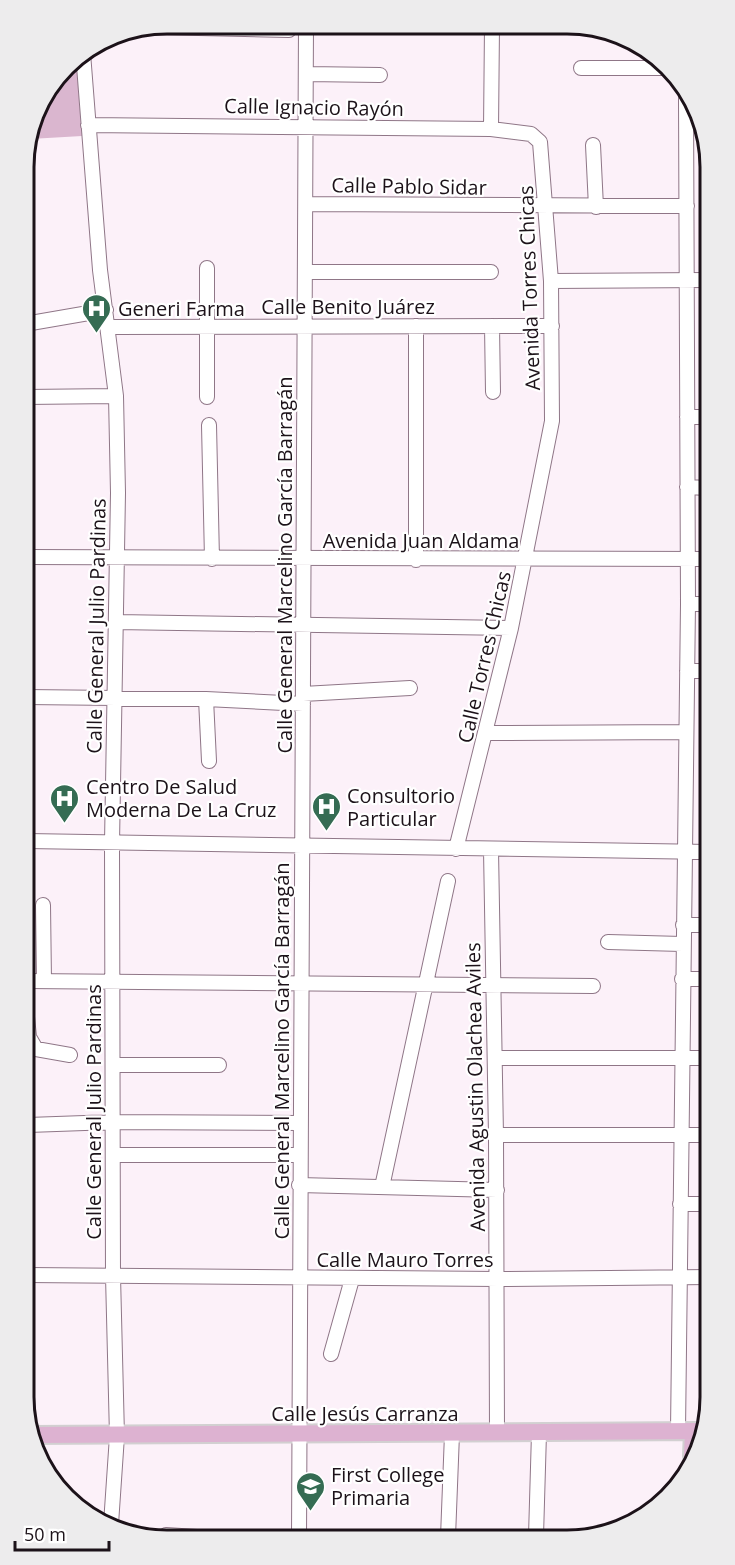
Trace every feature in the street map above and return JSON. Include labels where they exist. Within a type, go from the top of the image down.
[{"type":"main road","name":"Calle Jesús Carranza","points":[[40,1435],[691,1431]]},
{"type":"street","name":"Calle General Marcelino García Barragán","points":[[299,1530],[306,34]]},
{"type":"street","points":[[491,129],[492,34]]},
{"type":"street","name":"Calle General Julio Pardinas","points":[[84,65],[100,270],[116,396],[117,557],[112,843],[112,1276],[117,1436],[111,1518]]},
{"type":"street","points":[[581,68],[654,68]]},
{"type":"street","points":[[306,74],[380,75]]},
{"type":"street","points":[[686,108],[688,604],[679,1277],[691,1431]]},
{"type":"street","name":"Calle Ignacio Rayón","points":[[88,125],[491,129],[521,131],[537,138]]},
{"type":"street","name":"Avenida Torres Chicas","points":[[537,138],[542,150],[551,281],[553,403],[549,438]]},
{"type":"street","points":[[593,145],[596,207]]},
{"type":"street","name":"Calle Pablo Sidar","points":[[306,204],[687,206]]},
{"type":"street","points":[[207,268],[207,398]]},
{"type":"street","points":[[305,272],[491,273]]},
{"type":"street","points":[[551,281],[700,280]]},
{"type":"street","points":[[35,322],[106,310]]},
{"type":"street","points":[[416,326],[416,560]]},
{"type":"street","points":[[492,326],[493,392]]},
{"type":"street","name":"Calle Benito Juárez","points":[[108,327],[552,326]]},
{"type":"street","points":[[35,397],[116,396]]},
{"type":"street","points":[[687,417],[700,417]]},
{"type":"street","points":[[209,425],[212,559]]},
{"type":"street","name":"Calle Torres Chicas","points":[[456,849],[487,733],[511,628],[549,438]]},
{"type":"street","points":[[687,487],[700,488]]},
{"type":"street","name":"Avenida Juan Aldama","points":[[35,557],[416,560],[700,559]]},
{"type":"street","points":[[688,604],[700,604]]},
{"type":"street","points":[[116,622],[511,628]]},
{"type":"street","points":[[687,671],[700,671]]},
{"type":"street","points":[[35,696],[303,699],[410,688]]},
{"type":"street","points":[[206,699],[209,761]]},
{"type":"street","points":[[487,733],[686,732]]},
{"type":"street","points":[[34,841],[700,852]]},
{"type":"street","name":"Avenida Agustin Olachea Aviles","points":[[491,850],[497,1190],[497,1433]]},
{"type":"street","points":[[382,1187],[448,881]]},
{"type":"street","points":[[43,905],[44,981]]},
{"type":"street","points":[[682,925],[700,925]]},
{"type":"street","points":[[608,942],[682,944]]},
{"type":"street","points":[[682,980],[700,979]]},
{"type":"street","points":[[34,981],[593,986]]},
{"type":"street","points":[[34,1046],[36,1049],[70,1055]]},
{"type":"street","points":[[495,1058],[700,1058]]},
{"type":"street","points":[[113,1065],[219,1065]]},
{"type":"street","points":[[34,1125],[113,1122],[300,1122]]},
{"type":"street","points":[[496,1135],[700,1135]]},
{"type":"street","points":[[113,1155],[300,1155]]},
{"type":"street","points":[[299,1185],[497,1190]]},
{"type":"street","points":[[680,1204],[700,1204]]},
{"type":"street","name":"Calle Mauro Torres","points":[[34,1275],[352,1279],[700,1277]]},
{"type":"street","points":[[331,1354],[352,1279]]},
{"type":"street","points":[[536,1530],[538,1433]]},
{"type":"street","points":[[448,1530],[452,1434]]},
{"type":"shaded area","points":[[77,71],[82,136],[38,139],[52,101]]},
{"type":"place","name":"Generi Farma","points":[[97,334]]},
{"type":"place","name":"Centro De Salud Moderna De La Cruz","points":[[65,824]]},
{"type":"place","name":"Consultorio Particular","points":[[326,832]]},
{"type":"place","name":"First College Primaria","points":[[310,1512]]}]
